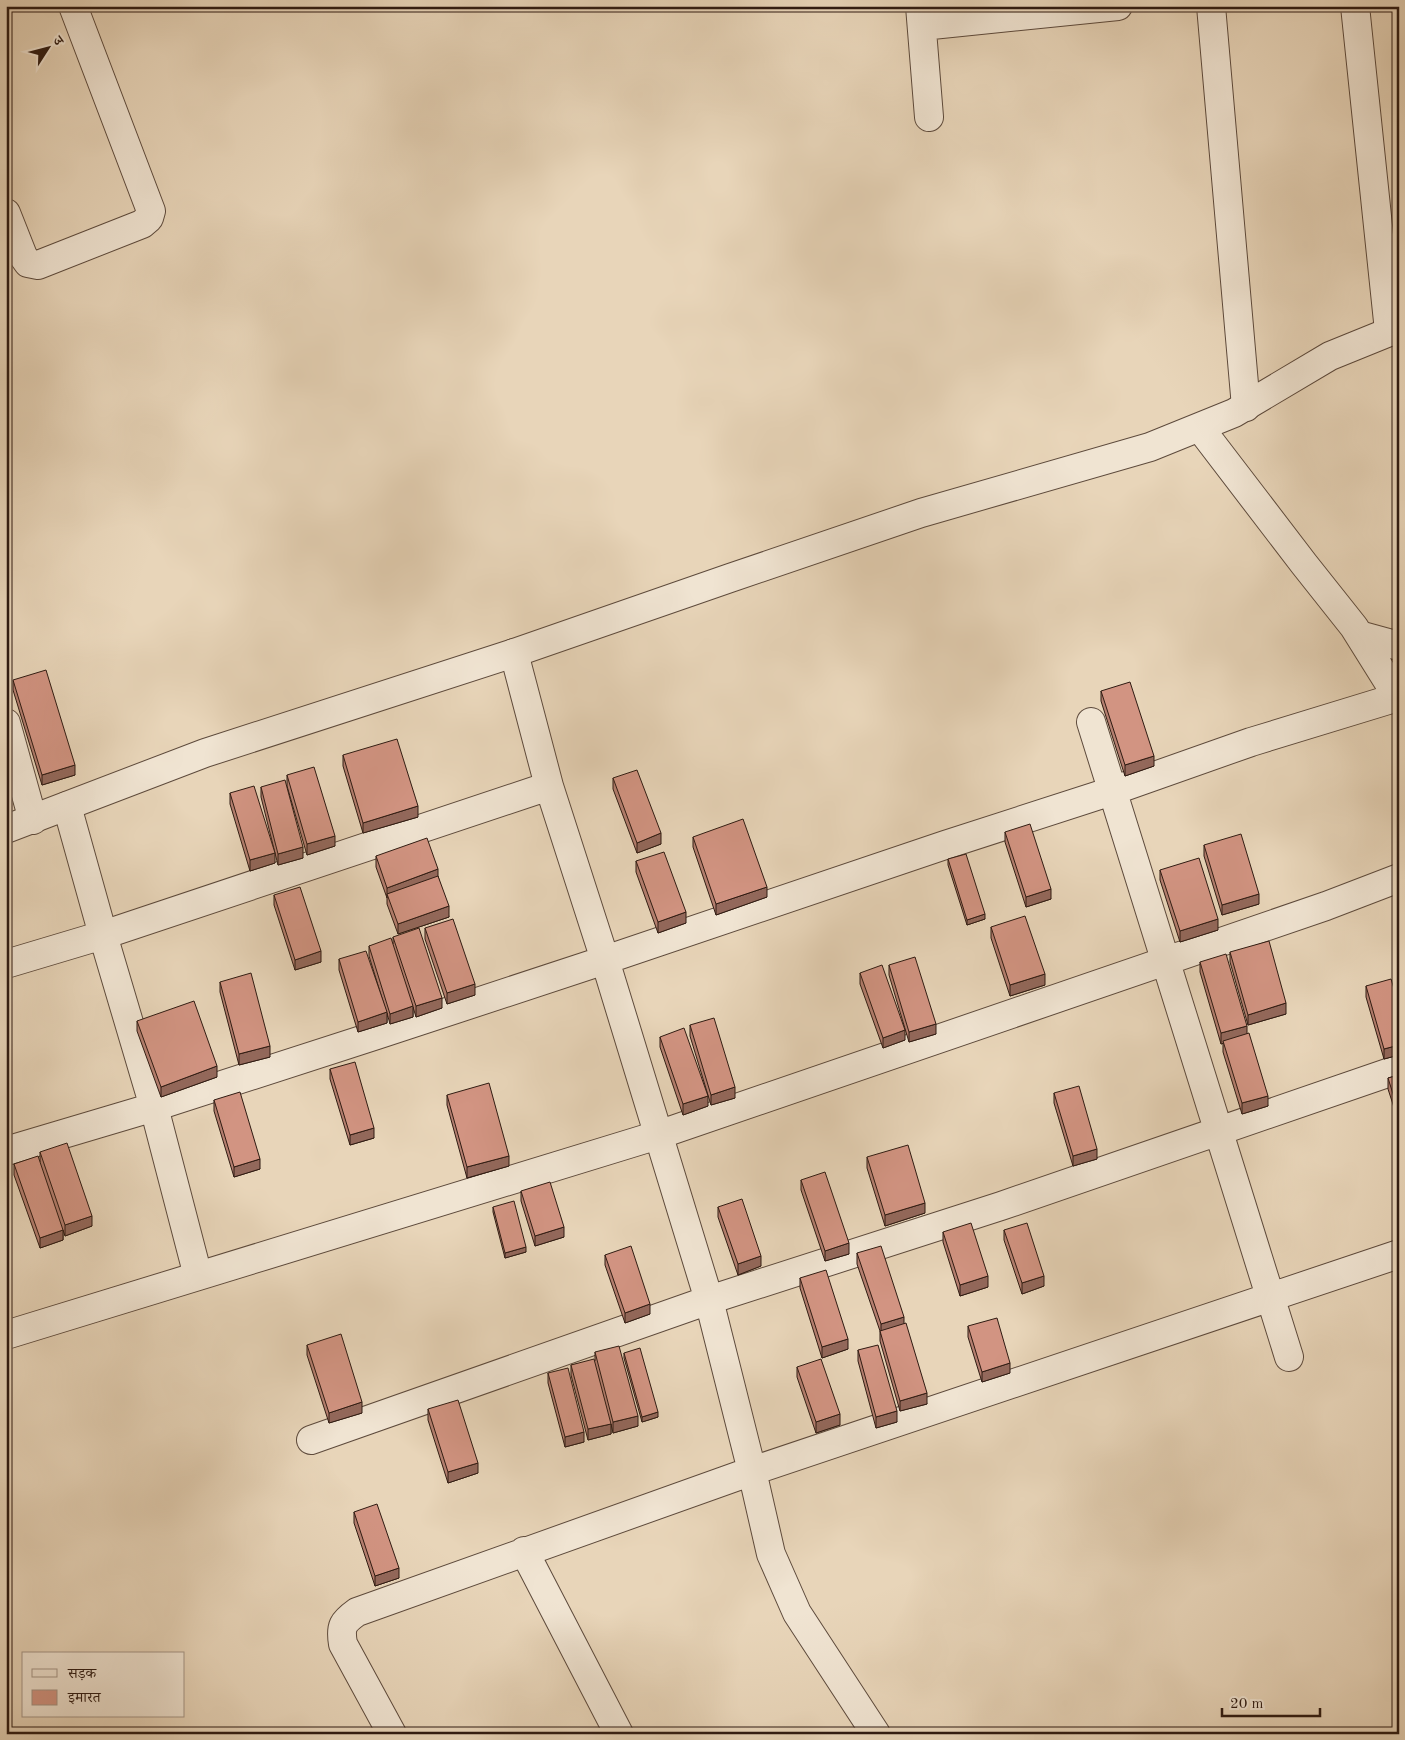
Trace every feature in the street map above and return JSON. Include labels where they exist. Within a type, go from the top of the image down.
[{"type":"street","points":[[6,214],[23,256],[28,263],[38,265],[142,224],[149,218],[151,211],[74,6]]},
{"type":"street","points":[[929,117],[921,16],[1118,6]]},
{"type":"street","points":[[1211,6],[1246,406]]},
{"type":"street","points":[[6,829],[205,753],[514,653],[922,513],[1141,450],[1200,428],[1246,406],[1330,356],[1394,330],[1355,6]]},
{"type":"street","points":[[6,1151],[154,1107],[605,960],[945,845],[1112,791],[1251,742],[1398,698],[1359,635],[1200,428]]},
{"type":"street","points":[[1359,635],[1399,646]]},
{"type":"street","points":[[514,653],[549,786],[605,960],[709,1300],[771,1554],[798,1613],[876,1734]]},
{"type":"street","points":[[1091,722],[1289,1357]]},
{"type":"street","points":[[6,723],[33,820]]},
{"type":"street","points":[[6,964],[103,935],[549,786]]},
{"type":"street","points":[[68,806],[103,935],[154,1107],[198,1276]]},
{"type":"street","points":[[6,1335],[658,1134],[1165,962],[1326,906],[1399,878]]},
{"type":"street","points":[[310,1440],[709,1300],[1001,1206],[1399,1069]]},
{"type":"street","points":[[392,1734],[342,1644],[341,1632],[347,1619],[357,1612],[752,1471],[1399,1254]]},
{"type":"street","points":[[524,1551],[619,1734]]},
{"type":"building","points":[[46,670],[75,765],[42,775],[13,680]]},
{"type":"building","points":[[1130,682],[1154,756],[1125,765],[1101,691]]},
{"type":"building","points":[[397,739],[418,806],[363,823],[343,755]]},
{"type":"building","points":[[314,767],[335,836],[307,844],[287,775]]},
{"type":"building","points":[[637,770],[661,833],[637,843],[613,778]]},
{"type":"building","points":[[285,780],[303,847],[278,854],[261,787]]},
{"type":"building","points":[[254,786],[275,853],[250,860],[230,793]]},
{"type":"building","points":[[743,819],[767,887],[716,904],[693,837]]},
{"type":"building","points":[[1030,824],[1051,889],[1026,897],[1005,832]]},
{"type":"building","points":[[1241,834],[1259,894],[1222,905],[1204,845]]},
{"type":"building","points":[[427,838],[438,869],[387,888],[376,856]]},
{"type":"building","points":[[664,852],[686,912],[658,922],[636,861]]},
{"type":"building","points":[[966,854],[985,914],[967,920],[948,859]]},
{"type":"building","points":[[1199,858],[1218,919],[1180,931],[1160,870]]},
{"type":"building","points":[[438,876],[449,906],[398,924],[387,894]]},
{"type":"building","points":[[300,887],[321,951],[295,960],[274,895]]},
{"type":"building","points":[[1025,916],[1045,974],[1010,985],[991,927]]},
{"type":"building","points":[[453,919],[475,984],[447,993],[425,928]]},
{"type":"building","points":[[419,928],[442,998],[416,1006],[393,937]]},
{"type":"building","points":[[391,938],[413,1006],[390,1014],[369,946]]},
{"type":"building","points":[[1269,941],[1286,1003],[1248,1015],[1230,952]]},
{"type":"building","points":[[366,951],[387,1012],[358,1022],[339,959]]},
{"type":"building","points":[[1226,954],[1247,1026],[1221,1033],[1200,962]]},
{"type":"building","points":[[915,957],[936,1024],[909,1032],[889,965]]},
{"type":"building","points":[[882,965],[905,1030],[883,1038],[860,973]]},
{"type":"building","points":[[251,973],[270,1046],[239,1054],[220,982]]},
{"type":"building","points":[[1391,979],[1399,1005],[1399,1045],[1384,1049],[1366,986]]},
{"type":"building","points":[[194,1001],[217,1066],[161,1087],[137,1021]]},
{"type":"building","points":[[714,1018],[735,1087],[711,1095],[690,1025]]},
{"type":"building","points":[[684,1028],[708,1096],[683,1104],[660,1037]]},
{"type":"building","points":[[1249,1033],[1268,1096],[1242,1103],[1223,1041]]},
{"type":"building","points":[[355,1062],[374,1128],[350,1135],[330,1069]]},
{"type":"building","points":[[1399,1075],[1399,1113],[1388,1078]]},
{"type":"building","points":[[489,1083],[509,1156],[467,1167],[447,1095]]},
{"type":"building","points":[[1079,1086],[1097,1149],[1073,1156],[1054,1093]]},
{"type":"building","points":[[240,1092],[260,1159],[234,1167],[214,1100]]},
{"type":"building","points":[[67,1143],[92,1216],[65,1225],[40,1152]]},
{"type":"building","points":[[908,1145],[925,1203],[885,1215],[867,1157]]},
{"type":"building","points":[[38,1156],[63,1230],[40,1238],[14,1164]]},
{"type":"building","points":[[825,1172],[849,1243],[825,1251],[801,1180]]},
{"type":"building","points":[[550,1182],[564,1227],[535,1236],[521,1191]]},
{"type":"building","points":[[742,1199],[761,1256],[738,1264],[718,1207]]},
{"type":"building","points":[[514,1201],[526,1247],[505,1253],[493,1207]]},
{"type":"building","points":[[971,1223],[988,1276],[960,1285],[943,1232]]},
{"type":"building","points":[[1027,1223],[1044,1276],[1022,1283],[1004,1230]]},
{"type":"building","points":[[631,1246],[650,1304],[625,1313],[605,1255]]},
{"type":"building","points":[[881,1246],[904,1317],[881,1324],[857,1253]]},
{"type":"building","points":[[826,1270],[848,1339],[822,1347],[800,1278]]},
{"type":"building","points":[[997,1318],[1010,1363],[982,1372],[968,1326]]},
{"type":"building","points":[[906,1323],[927,1393],[900,1401],[880,1331]]},
{"type":"building","points":[[341,1334],[362,1402],[329,1413],[307,1345]]},
{"type":"building","points":[[878,1345],[897,1411],[876,1417],[858,1350]]},
{"type":"building","points":[[619,1346],[638,1416],[613,1422],[595,1352]]},
{"type":"building","points":[[640,1348],[658,1412],[642,1417],[624,1353]]},
{"type":"building","points":[[594,1359],[611,1424],[588,1429],[571,1365]]},
{"type":"building","points":[[821,1359],[840,1414],[816,1422],[797,1367]]},
{"type":"building","points":[[568,1368],[584,1432],[565,1437],[548,1373]]},
{"type":"building","points":[[458,1400],[478,1463],[448,1472],[428,1409]]},
{"type":"building","points":[[377,1504],[399,1568],[375,1576],[354,1512]]}]
